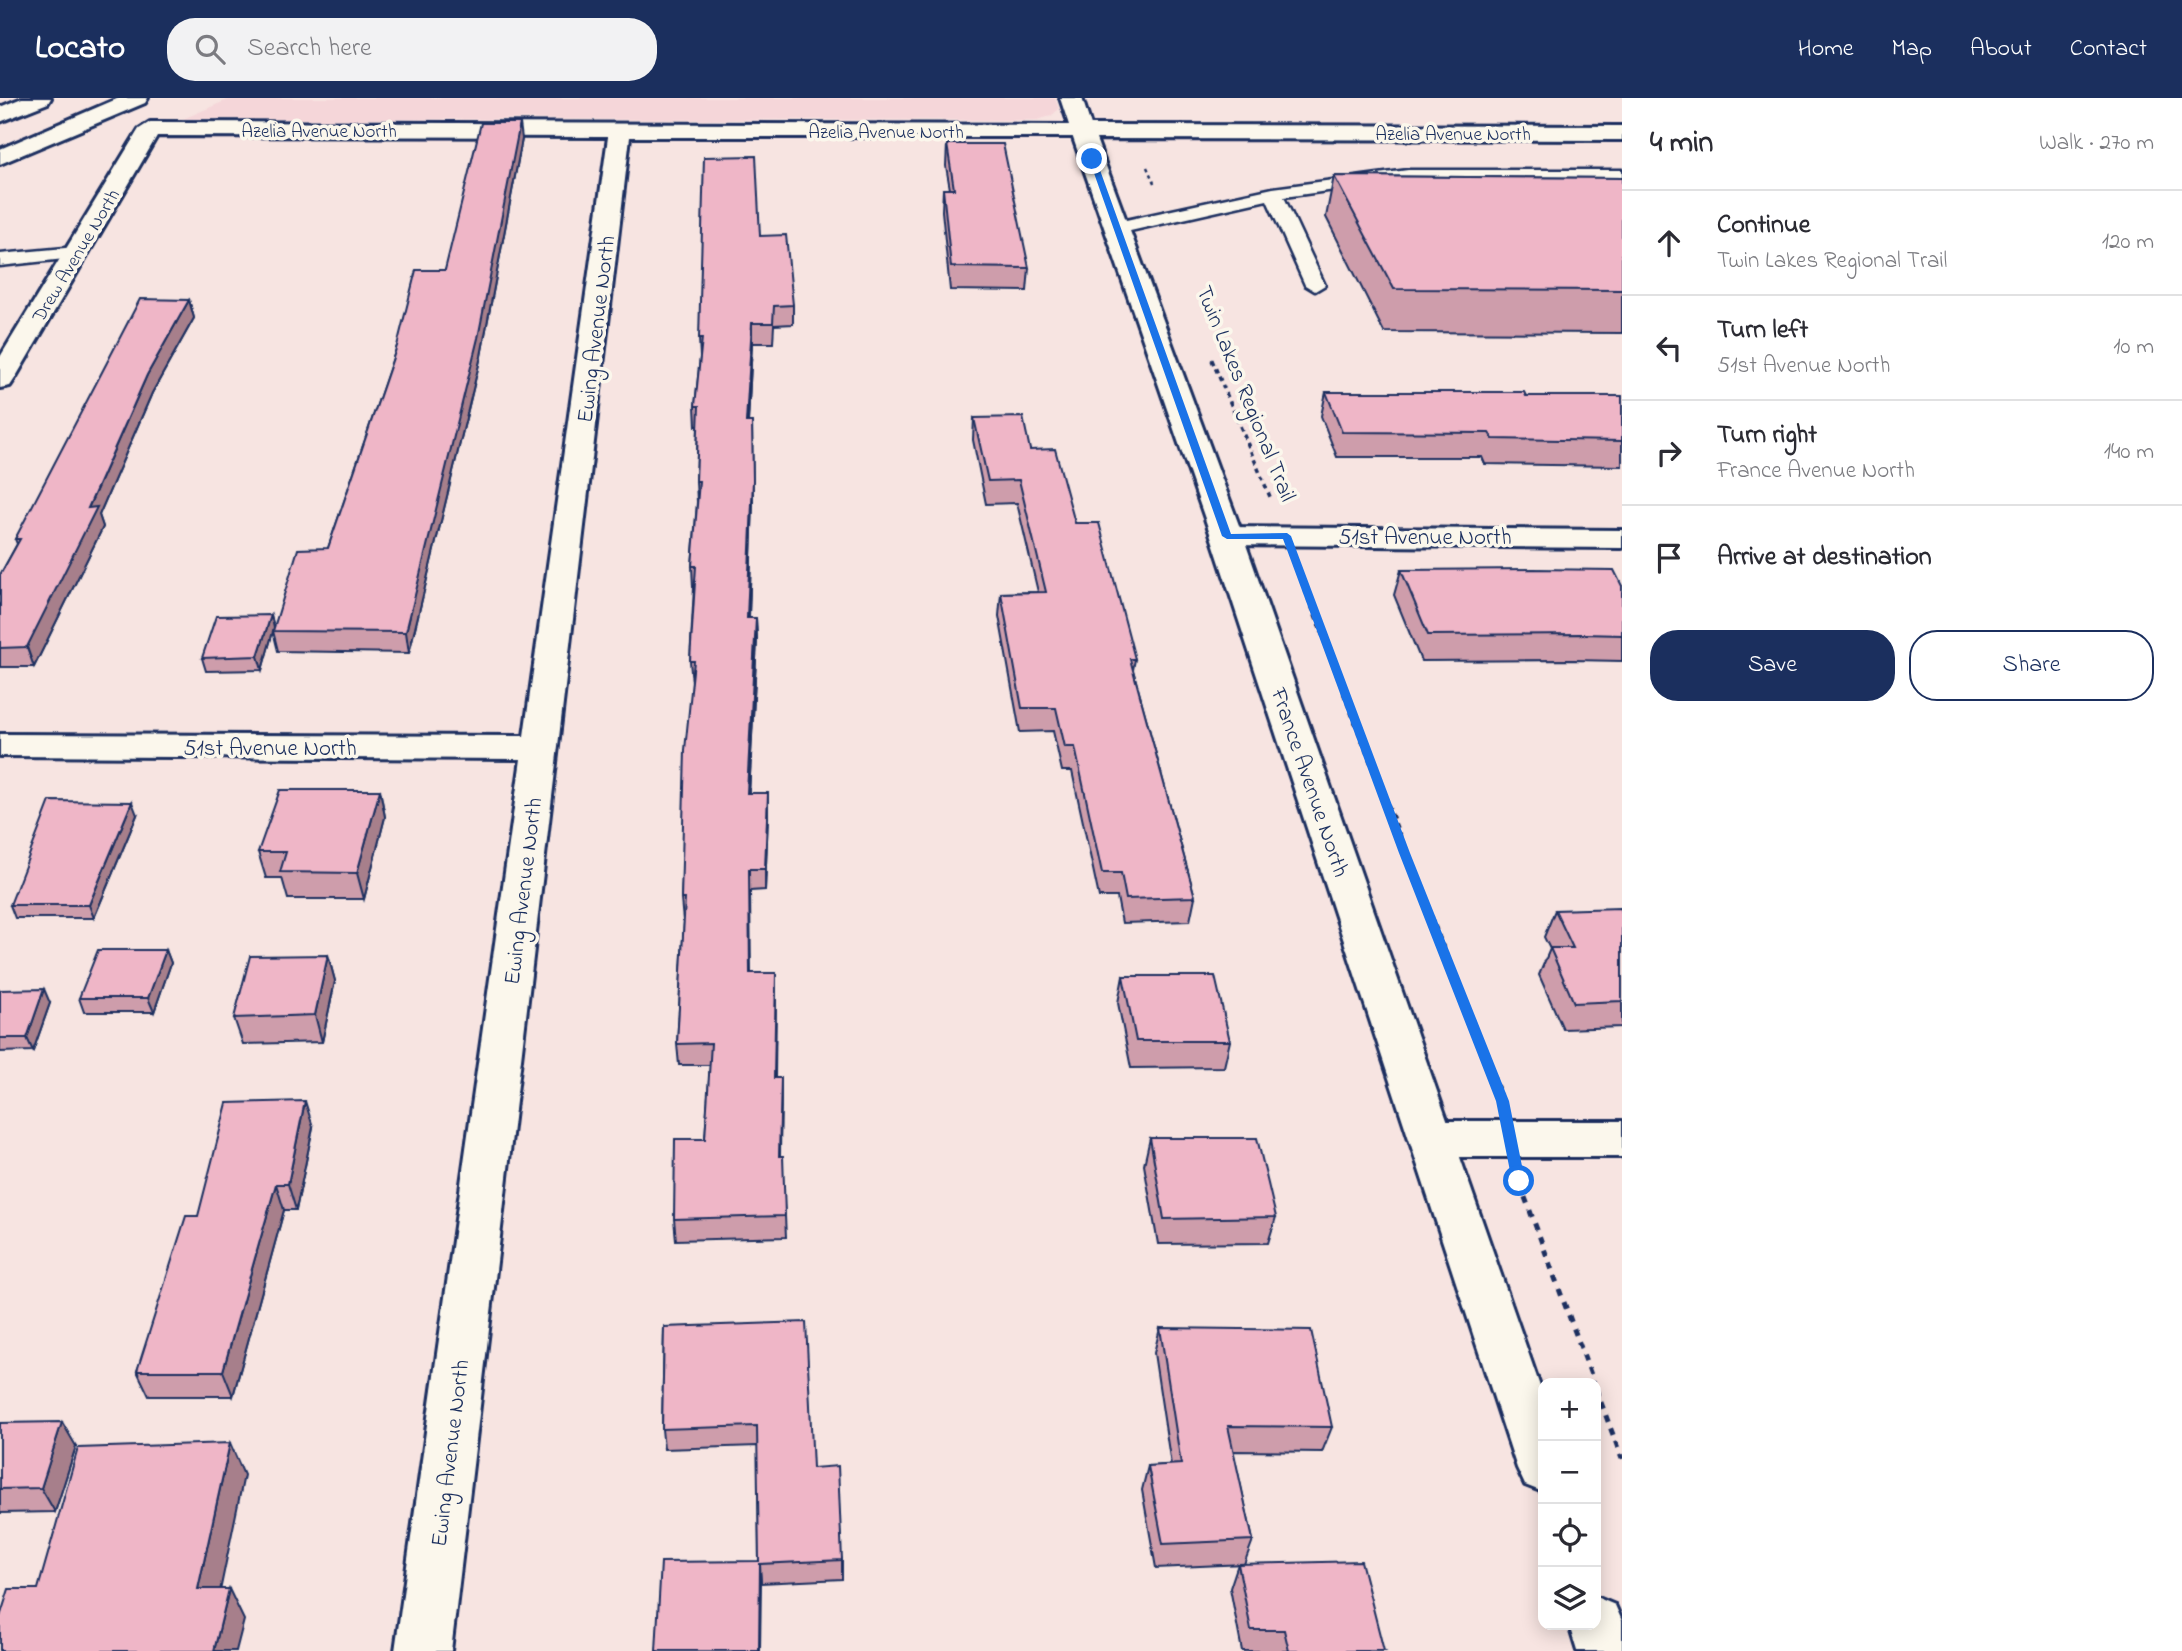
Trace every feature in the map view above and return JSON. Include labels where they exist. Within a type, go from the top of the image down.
[{"type":"main road","points":[[0,106],[18,98]]},
{"type":"main road","points":[[0,115],[40,98]]},
{"type":"main road","points":[[0,157],[137,98]]},
{"type":"main road","name":"Azelia Avenue North","points":[[150,129],[620,131],[1077,115],[1622,134]]},
{"type":"main road","name":"France Avenue North","points":[[1077,115],[1227,536],[1538,1453]]},
{"type":"main road","name":"Drew Avenue North","points":[[0,380],[150,129]]},
{"type":"main road","name":"Ewing Avenue North","points":[[423,1651],[620,131]]},
{"type":"main road","name":"51st Avenue North","points":[[1227,536],[1622,540]]},
{"type":"main road","name":"51st Avenue North","points":[[0,745],[540,748]]},
{"type":"main road","points":[[1433,1139],[1622,1139]]},
{"type":"main road","points":[[1598,1630],[1605,1651]]},
{"type":"lane","points":[[1117,229],[1273,193],[1408,175],[1622,175]]},
{"type":"lane","points":[[1273,193],[1315,285]]},
{"type":"lane","points":[[0,260],[76,253]]},
{"type":"path","points":[[1145,163],[1157,190],[1163,217]]},
{"type":"path","name":"Twin Lakes Regional Trail","points":[[1207,346],[1287,536],[1404,853],[1503,1101],[1519,1181],[1592,1378]]},
{"type":"path","points":[[1601,1402],[1622,1459]]},
{"type":"shaded area","points":[[232,98],[1055,98],[1059,109],[1051,116],[1037,120],[183,119]]},
{"type":"building","points":[[481,123],[520,123],[478,338],[406,632],[273,631],[298,549],[328,548],[397,346],[416,270],[445,270]]},
{"type":"building","points":[[947,144],[1003,144],[1029,268],[951,267],[943,189],[954,189]]},
{"type":"building","points":[[756,156],[760,236],[786,235],[793,305],[774,306],[773,323],[752,323],[746,422],[752,422],[753,480],[747,618],[756,618],[747,793],[768,793],[765,869],[749,869],[750,973],[776,973],[774,1078],[781,1078],[779,1156],[783,1156],[785,1216],[674,1219],[675,1139],[705,1139],[711,1043],[677,1044],[685,899],[681,899],[685,750],[694,661],[690,661],[696,566],[692,566],[699,481],[696,481],[699,406],[695,406],[702,338],[699,338],[704,157]]},
{"type":"building","points":[[1334,176],[1622,178],[1622,290],[1394,289]]},
{"type":"building","points":[[140,299],[189,300],[147,375],[88,508],[97,507],[27,647],[0,648],[0,575],[20,539],[15,539]]},
{"type":"building","points":[[1326,392],[1524,392],[1526,396],[1622,396],[1622,441],[1493,439],[1489,433],[1342,432]]},
{"type":"building","points":[[1023,417],[1030,450],[1055,449],[1075,523],[1099,523],[1135,659],[1130,659],[1195,897],[1126,899],[1121,873],[1102,873],[1075,747],[1065,747],[1056,708],[1022,708],[1001,593],[1046,592],[1019,480],[988,481],[974,418]]},
{"type":"building","points":[[1401,570],[1614,570],[1622,586],[1622,635],[1428,635]]},
{"type":"building","points":[[271,615],[258,656],[202,658],[216,616]]},
{"type":"building","points":[[280,790],[380,790],[357,873],[280,872],[286,852],[258,852]]},
{"type":"building","points":[[50,801],[132,802],[89,905],[10,905]]},
{"type":"building","points":[[1620,908],[1622,1001],[1574,1003],[1550,948],[1573,948],[1555,910]]},
{"type":"building","points":[[98,950],[166,950],[148,998],[79,998]]},
{"type":"building","points":[[328,955],[315,1015],[234,1018],[250,956]]},
{"type":"building","points":[[1123,976],[1215,976],[1230,1041],[1136,1041]]},
{"type":"building","points":[[44,989],[27,1038],[0,1038],[0,990]]},
{"type":"building","points":[[305,1101],[288,1184],[276,1184],[223,1371],[137,1371],[186,1216],[198,1216],[227,1103]]},
{"type":"building","points":[[1150,1138],[1257,1138],[1276,1217],[1164,1219]]},
{"type":"building","points":[[806,1322],[813,1468],[838,1466],[842,1560],[760,1564],[759,1651],[656,1651],[661,1562],[759,1561],[757,1426],[662,1429],[664,1327]]},
{"type":"building","points":[[1160,1328],[1311,1330],[1332,1427],[1228,1426],[1253,1540],[1163,1544],[1148,1466],[1181,1464]]},
{"type":"building","points":[[62,1422],[41,1488],[0,1489],[0,1423]]},
{"type":"building","points":[[230,1443],[198,1589],[229,1589],[214,1651],[0,1651],[0,1617],[9,1589],[38,1589],[78,1448]]},
{"type":"building","points":[[1361,1561],[1384,1651],[1289,1651],[1284,1630],[1251,1630],[1238,1564]]},
{"type":"route","points":[[1092,159],[1227,536],[1287,536],[1404,853],[1503,1101],[1519,1181]]}]
